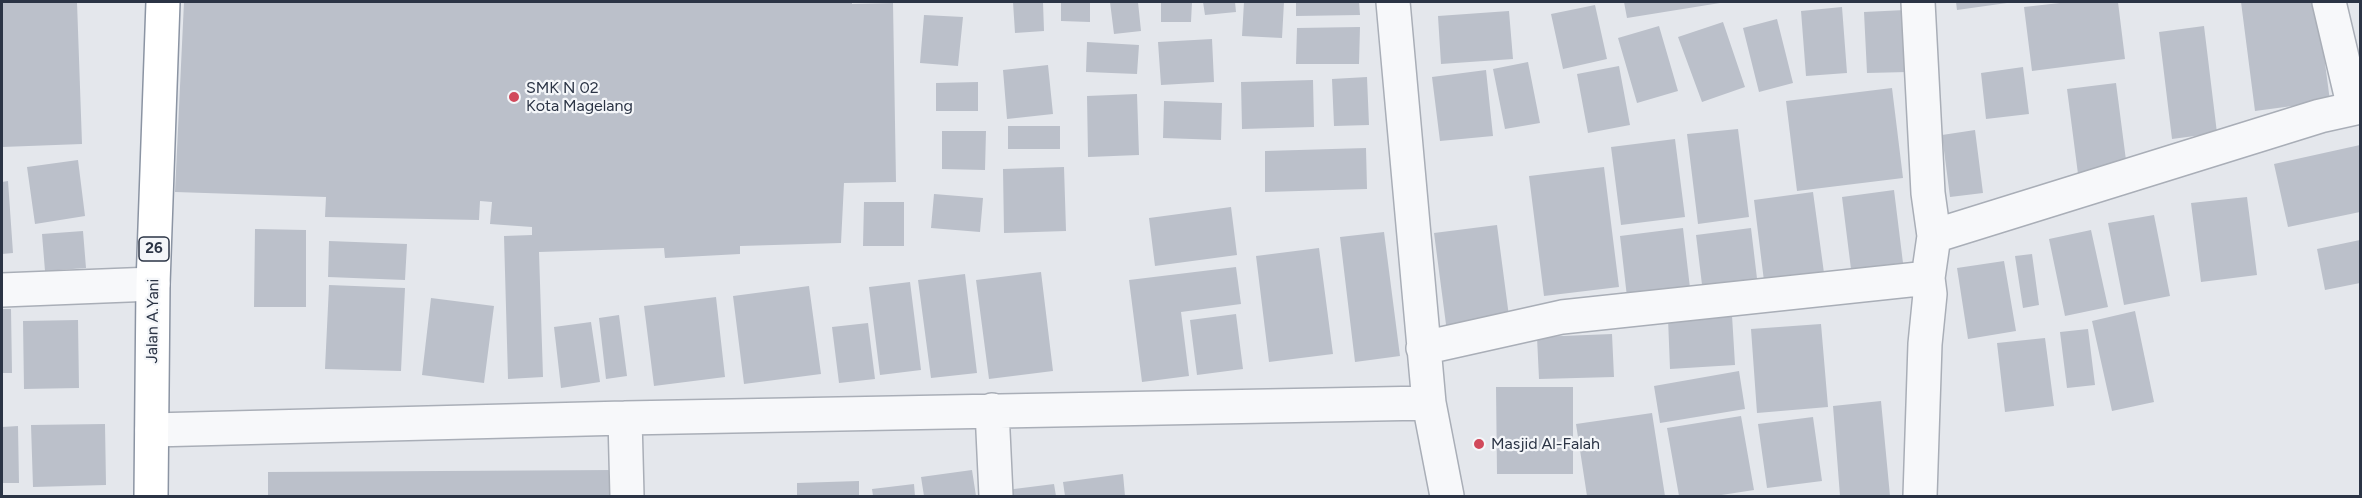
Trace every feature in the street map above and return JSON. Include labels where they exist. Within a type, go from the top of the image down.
[{"type":"highway","name":"Jalan A.Yani","points":[[152,496],[153,284],[163,2]]},
{"type":"street","points":[[1393,2],[1429,403],[1447,496]]},
{"type":"street","points":[[1918,2],[1928,194],[1934,236],[1928,278],[1930,294],[1925,344],[1920,496]]},
{"type":"street","points":[[1934,236],[2309,120],[2357,108],[2329,2]]},
{"type":"street","points":[[1423,348],[1562,317],[1928,278]]},
{"type":"street","points":[[2,290],[153,284]]},
{"type":"street","points":[[152,430],[992,410],[1429,403]]},
{"type":"street","points":[[992,410],[996,496]]},
{"type":"street","points":[[625,418],[627,496]]},
{"type":"building","points":[[2,2],[77,2],[82,144],[2,147]]},
{"type":"building","name":"SMK N 02 Kota Magelang","points":[[184,2],[893,3],[896,182],[844,183],[841,243],[740,246],[740,254],[665,258],[664,248],[539,252],[543,377],[508,379],[504,236],[532,235],[532,227],[490,224],[492,202],[480,201],[479,220],[325,217],[326,197],[175,192]]},
{"type":"building","points":[[1013,2],[1043,2],[1044,31],[1015,33]]},
{"type":"building","points":[[1061,2],[1090,2],[1090,22],[1061,21]]},
{"type":"building","points":[[1110,2],[1138,2],[1141,31],[1114,34]]},
{"type":"building","points":[[1161,2],[1192,2],[1191,22],[1161,22]]},
{"type":"building","points":[[1203,2],[1235,2],[1236,12],[1205,15]]},
{"type":"building","points":[[1244,2],[1284,2],[1282,38],[1242,36]]},
{"type":"building","points":[[1296,2],[1359,2],[1360,15],[1296,16]]},
{"type":"building","points":[[1624,2],[1720,2],[1720,3],[1627,18]]},
{"type":"building","points":[[1956,2],[2007,2],[2007,3],[1957,10]]},
{"type":"building","points":[[2069,2],[2118,2],[2125,59],[2032,71],[2024,7]]},
{"type":"building","points":[[2241,2],[2317,2],[2330,101],[2255,111]]},
{"type":"building","points":[[1595,5],[1607,59],[1563,69],[1551,14]]},
{"type":"building","points":[[1842,7],[1847,73],[1806,76],[1801,11]]},
{"type":"building","points":[[1905,10],[1908,72],[1867,73],[1864,12]]},
{"type":"building","points":[[1509,11],[1513,59],[1441,64],[1438,16]]},
{"type":"building","points":[[924,15],[963,17],[958,66],[920,63]]},
{"type":"building","points":[[1777,19],[1793,83],[1759,92],[1743,28]]},
{"type":"building","points":[[1723,22],[1745,87],[1702,102],[1678,37]]},
{"type":"building","points":[[1659,26],[1678,91],[1637,103],[1618,38]]},
{"type":"building","points":[[2204,26],[2217,133],[2172,139],[2159,32]]},
{"type":"building","points":[[1360,27],[1359,64],[1296,64],[1297,28]]},
{"type":"building","points":[[1212,39],[1214,82],[1161,85],[1158,42]]},
{"type":"building","points":[[1087,42],[1139,45],[1137,74],[1086,72]]},
{"type":"building","points":[[1528,62],[1540,123],[1505,129],[1493,69]]},
{"type":"building","points":[[1048,65],[1053,114],[1007,119],[1003,70]]},
{"type":"building","points":[[1619,66],[1630,125],[1588,133],[1577,74]]},
{"type":"building","points":[[2023,67],[2029,114],[1986,119],[1981,73]]},
{"type":"building","points":[[1486,70],[1493,136],[1440,141],[1432,77]]},
{"type":"building","points":[[1367,77],[1369,125],[1334,126],[1332,79]]},
{"type":"building","points":[[1313,80],[1314,127],[1242,129],[1241,82]]},
{"type":"building","points":[[978,82],[978,111],[936,111],[936,83]]},
{"type":"building","points":[[2116,83],[2127,168],[2078,174],[2067,89]]},
{"type":"building","points":[[1892,88],[1903,178],[1797,191],[1786,101]]},
{"type":"building","points":[[1137,94],[1139,155],[1088,157],[1087,96]]},
{"type":"building","points":[[1164,101],[1222,103],[1221,140],[1163,138]]},
{"type":"building","points":[[1008,126],[1060,126],[1060,149],[1008,149]]},
{"type":"building","points":[[1738,129],[1749,217],[1698,224],[1687,134]]},
{"type":"building","points":[[1975,130],[1983,193],[1950,197],[1942,135]]},
{"type":"building","points":[[942,131],[986,131],[985,170],[942,169]]},
{"type":"building","points":[[1675,139],[1685,217],[1621,225],[1611,147]]},
{"type":"building","points":[[2360,145],[2360,212],[2288,227],[2274,164]]},
{"type":"building","points":[[1366,148],[1367,189],[1265,192],[1265,151]]},
{"type":"building","points":[[78,160],[85,216],[35,224],[27,167]]},
{"type":"building","points":[[1064,167],[1066,231],[1004,233],[1003,169]]},
{"type":"building","points":[[1604,167],[1619,287],[1544,296],[1529,176]]},
{"type":"building","points":[[8,181],[13,253],[2,254],[2,182]]},
{"type":"building","points":[[1894,190],[1903,263],[1851,269],[1842,197]]},
{"type":"building","points":[[1813,192],[1824,273],[1764,281],[1754,200]]},
{"type":"building","points":[[934,194],[983,198],[980,232],[931,228]]},
{"type":"building","points":[[2247,197],[2257,275],[2201,282],[2191,203]]},
{"type":"building","points":[[864,202],[904,202],[904,246],[863,246]]},
{"type":"building","points":[[1231,207],[1237,255],[1155,266],[1149,218]]},
{"type":"building","points":[[2154,215],[2170,296],[2124,305],[2108,223]]},
{"type":"building","points":[[1497,225],[1510,324],[1447,332],[1434,233]]},
{"type":"building","points":[[1683,228],[1690,288],[1627,297],[1620,236]]},
{"type":"building","points":[[1751,228],[1758,287],[1703,293],[1696,235]]},
{"type":"building","points":[[255,229],[306,230],[306,307],[254,307]]},
{"type":"building","points":[[2091,230],[2108,307],[2065,316],[2049,239]]},
{"type":"building","points":[[83,231],[86,268],[45,271],[42,234]]},
{"type":"building","points":[[1384,232],[1400,356],[1355,362],[1340,237]]},
{"type":"building","points":[[2360,240],[2360,283],[2325,290],[2317,249]]},
{"type":"building","points":[[329,241],[407,244],[405,280],[328,277]]},
{"type":"building","points":[[1319,248],[1333,354],[1269,362],[1256,256]]},
{"type":"building","points":[[2032,254],[2039,305],[2023,308],[2015,256]]},
{"type":"building","points":[[2004,261],[2016,331],[1968,339],[1957,268]]},
{"type":"building","points":[[1236,267],[1241,304],[1181,312],[1189,376],[1142,382],[1129,280]]},
{"type":"building","points":[[1041,272],[1053,371],[989,379],[976,280]]},
{"type":"building","points":[[965,274],[977,373],[931,378],[918,280]]},
{"type":"building","points":[[910,282],[921,370],[880,375],[869,287]]},
{"type":"building","points":[[329,285],[405,288],[401,371],[325,369]]},
{"type":"building","points":[[809,286],[821,374],[744,384],[733,296]]},
{"type":"building","points":[[716,297],[725,377],[654,386],[644,306]]},
{"type":"building","points":[[431,298],[494,306],[484,383],[422,375]]},
{"type":"building","points":[[2,309],[11,309],[12,373],[2,373]]},
{"type":"building","points":[[2135,311],[2154,402],[2112,411],[2092,321]]},
{"type":"building","points":[[1236,314],[1243,369],[1197,375],[1190,320]]},
{"type":"building","points":[[619,315],[627,376],[606,379],[599,318]]},
{"type":"building","points":[[1732,315],[1735,365],[1670,369],[1668,318]]},
{"type":"building","points":[[78,320],[79,388],[24,389],[23,321]]},
{"type":"building","points":[[591,322],[600,382],[561,388],[554,327]]},
{"type":"building","points":[[868,323],[875,379],[839,383],[832,327]]},
{"type":"building","points":[[1821,324],[1828,407],[1757,413],[1751,329]]},
{"type":"building","points":[[2088,329],[2095,385],[2067,388],[2060,332]]},
{"type":"building","points":[[1612,334],[1614,377],[1539,379],[1537,337]]},
{"type":"building","points":[[2045,338],[2054,406],[2005,412],[1997,343]]},
{"type":"building","points":[[1739,371],[1745,409],[1660,423],[1654,386]]},
{"type":"building","points":[[1496,387],[1573,387],[1573,474],[1497,474]]},
{"type":"building","points":[[1881,401],[1890,496],[1840,496],[1833,406]]},
{"type":"building","points":[[1652,413],[1665,496],[1587,496],[1576,424]]},
{"type":"building","points":[[1741,416],[1754,490],[1715,496],[1679,496],[1667,428]]},
{"type":"building","points":[[1813,417],[1822,481],[1767,488],[1758,424]]},
{"type":"building","points":[[105,424],[106,485],[33,487],[31,425]]},
{"type":"building","points":[[18,426],[19,483],[2,483],[2,427]]},
{"type":"building","points":[[614,470],[614,496],[268,496],[268,472]]},
{"type":"building","points":[[972,470],[976,496],[924,496],[921,477]]},
{"type":"building","points":[[1123,474],[1125,496],[1065,496],[1063,482]]},
{"type":"building","points":[[859,481],[859,496],[797,496],[797,483]]},
{"type":"building","points":[[914,484],[915,496],[873,496],[872,489]]},
{"type":"building","points":[[1054,484],[1056,496],[1006,496],[1006,490]]},
{"type":"place","name":"SMK N 02 Kota Magelang","points":[[514,97]]},
{"type":"place","name":"Masjid Al-Falah","points":[[1479,444]]}]
